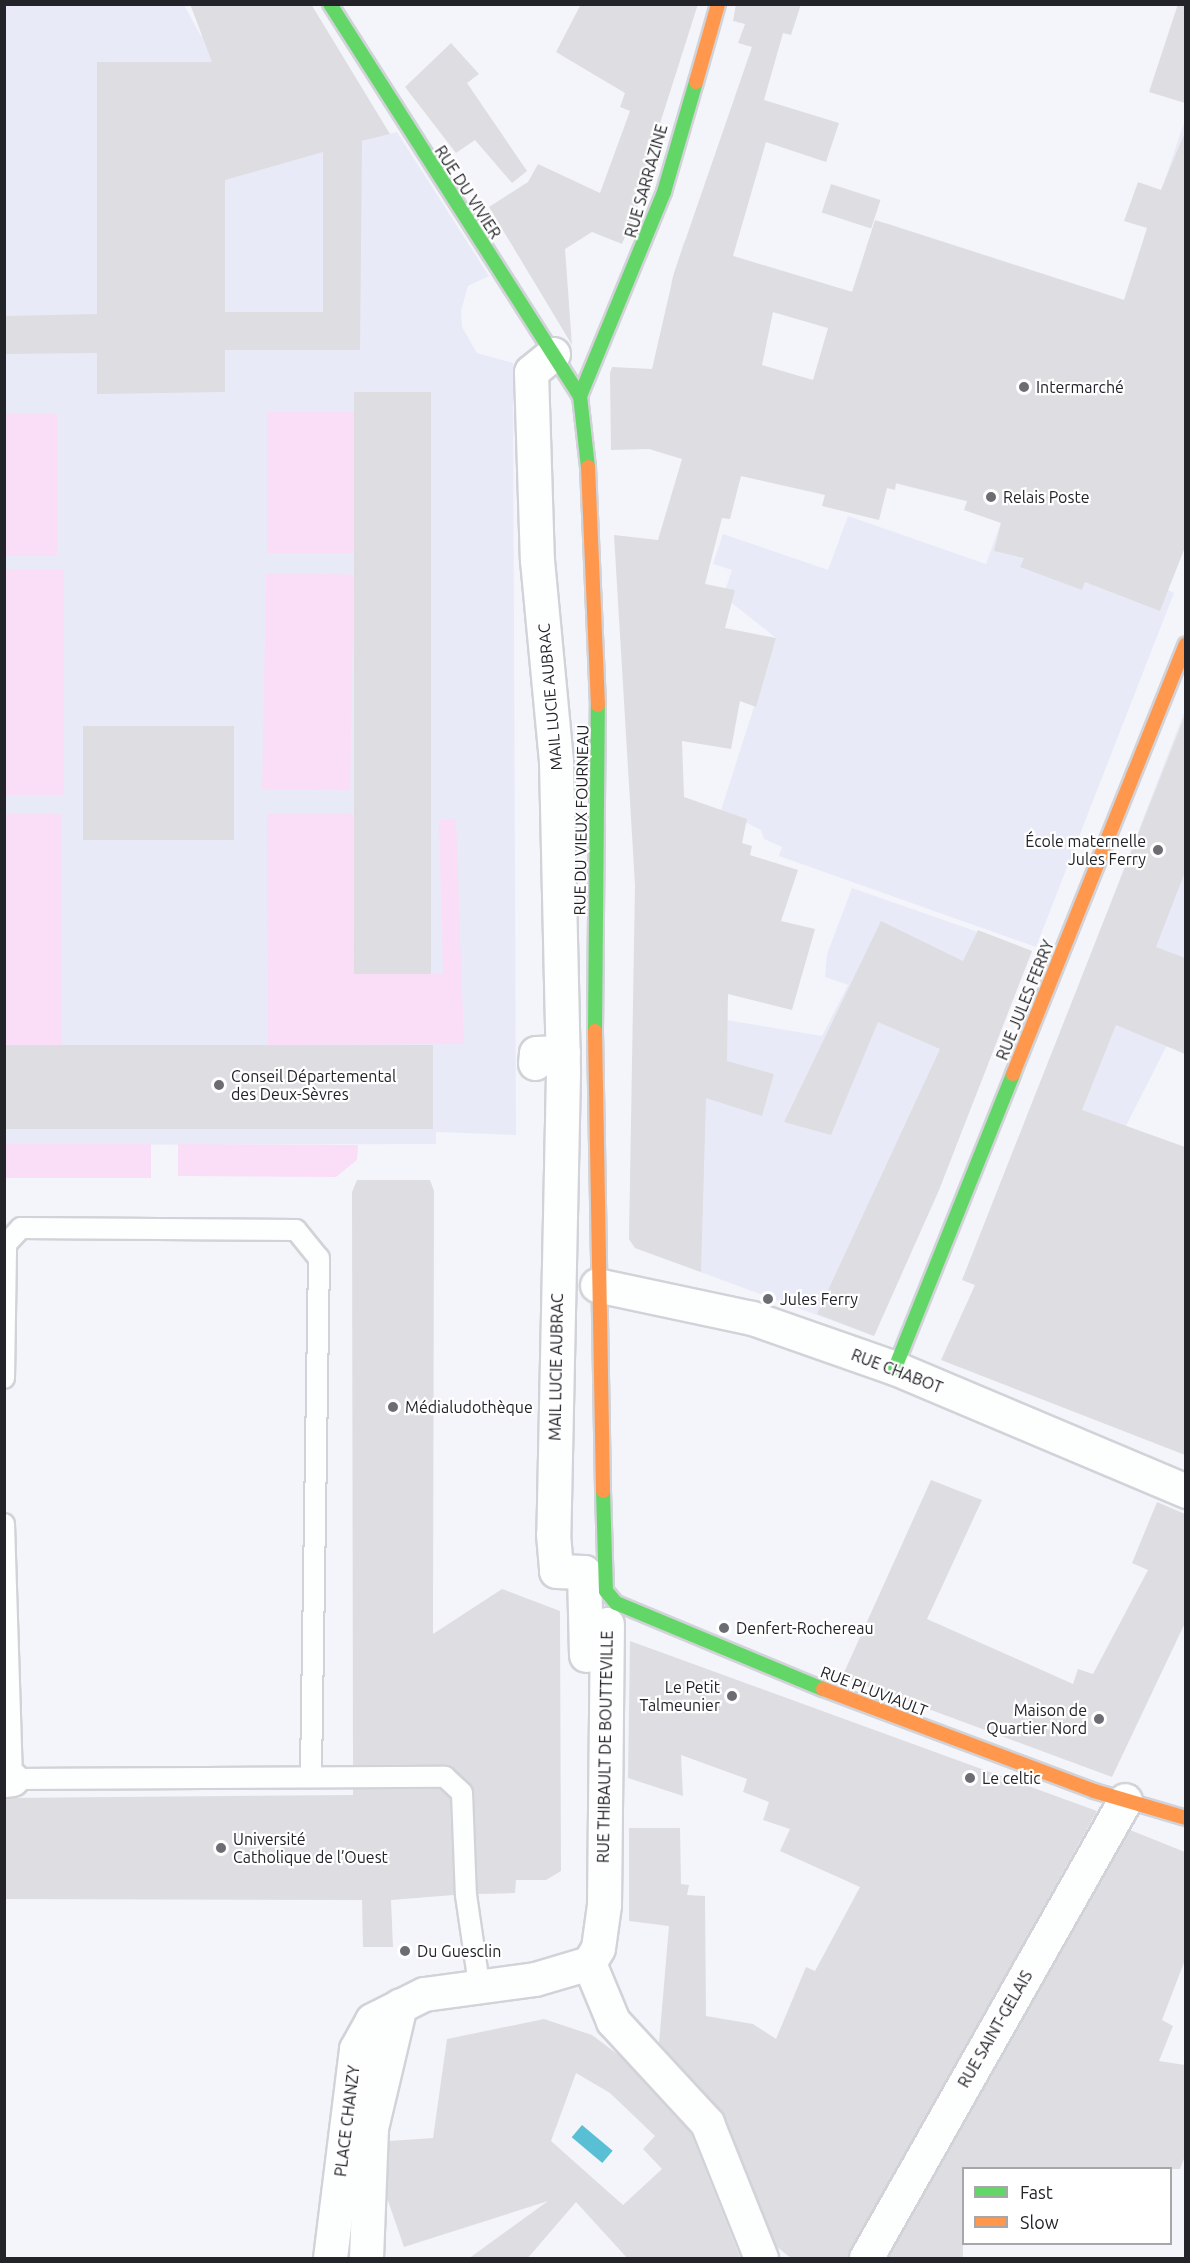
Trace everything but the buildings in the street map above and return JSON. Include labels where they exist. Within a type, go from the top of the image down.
[{"type":"main road","name":"RUE DU VIVIER","points":[[330,4],[580,396]]},
{"type":"main road","name":"RUE SARRAZINE","points":[[580,396],[660,202],[718,4]]},
{"type":"main road","name":"RUE DU VIEUX FOURNEAU","points":[[580,396],[586,424],[599,730],[595,1246],[597,1285]]},
{"type":"main road","name":"RUE JULES FERRY","points":[[895,1368],[1185,644]]},
{"type":"main road","points":[[597,1285],[603,1560],[606,1591],[616,1603]]},
{"type":"main road","name":"RUE PLUVIAULT","points":[[616,1603],[792,1678],[1125,1800],[1185,1818]]},
{"type":"street","name":"MAIL LUCIE AUBRAC","points":[[553,354],[531,372],[537,560],[556,762],[549,1057],[553,1534],[556,1571],[584,1572],[586,1655]]},
{"type":"street","name":"RUE CHABOT","points":[[597,1285],[752,1318],[895,1368],[1183,1482]]},
{"type":"street","name":"RUE THIBAULT DE BOUTTEVILLE","points":[[589,1963],[602,1928],[604,1640],[616,1603]]},
{"type":"street","name":"RUE SAINT-GELAIS","points":[[866,2259],[1125,1800]]},
{"type":"street","name":"PLACE CHANZY","points":[[330,2259],[356,2049],[372,2020],[424,1994],[479,1984],[535,1978],[589,1963]]},
{"type":"street","points":[[589,1963],[613,2021],[706,2123],[761,2259]]},
{"type":"street","name":"PLACE CHANZY","points":[[366,2259],[371,2128],[400,2005]]},
{"type":"lane","points":[[4,1378],[6,1244],[21,1228],[296,1230],[319,1258],[311,1775]]},
{"type":"lane","points":[[4,1524],[8,1780],[431,1775],[455,1783],[464,1806],[466,1894],[479,1984]]},
{"type":"shaded area","name":"Conseil Départemental des Deux-Sèvres","points":[[4,5],[184,5],[201,36],[218,34],[257,169],[397,132],[489,276],[468,286],[461,311],[462,327],[477,353],[513,363],[516,1135],[436,1132],[436,1144],[5,1145]]},
{"type":"shaded area","points":[[1185,120],[1185,547],[1168,590],[1174,593],[1036,947],[779,856],[782,847],[764,839],[761,830],[721,810],[776,638],[723,596],[732,570],[713,564],[723,534],[828,570],[848,516],[986,564],[1005,511],[841,470],[828,328],[671,283],[684,241],[863,295],[886,223],[1124,300]]},
{"type":"shaded area","points":[[267,412],[354,412],[354,553],[267,553]]},
{"type":"shaded area","points":[[4,413],[57,413],[57,556],[4,556]]},
{"type":"shaded area","points":[[5,569],[64,569],[64,795],[5,795]]},
{"type":"shaded area","points":[[266,573],[354,575],[350,791],[262,789]]},
{"type":"shaded area","name":"École maternelle Jules Ferry","points":[[1185,710],[1185,1054],[1167,1045],[1126,1126],[1078,1147],[1079,985]]},
{"type":"shaded area","points":[[353,813],[354,974],[443,974],[439,820],[456,819],[464,1044],[268,1045],[267,814]]},
{"type":"shaded area","points":[[4,814],[62,814],[62,1045],[4,1045]]},
{"type":"shaded area","points":[[852,888],[1032,951],[939,1190],[874,1336],[635,1248],[629,1239],[632,1115],[709,1017],[822,1036],[848,985],[825,977],[827,954]]},
{"type":"shaded area","points":[[5,1144],[151,1144],[151,1178],[5,1178]]},
{"type":"shaded area","points":[[178,1144],[358,1145],[357,1160],[336,1177],[178,1176]]},
{"type":"water","points":[[582,2125],[613,2151],[602,2163],[572,2137]]},
{"type":"traffic: fast","points":[[330,4],[580,396],[588,467]]},
{"type":"traffic: fast","points":[[580,396],[664,192],[696,82]]},
{"type":"traffic: fast","points":[[595,1031],[598,705]]},
{"type":"traffic: fast","points":[[895,1368],[1013,1074]]},
{"type":"traffic: fast","points":[[603,1491],[606,1591],[616,1603],[823,1689]]},
{"type":"traffic: slow","points":[[696,82],[718,4]]},
{"type":"traffic: slow","points":[[588,467],[598,705]]},
{"type":"traffic: slow","points":[[1013,1074],[1186,644]]},
{"type":"traffic: slow","points":[[595,1031],[603,1491]]},
{"type":"traffic: slow","points":[[823,1689],[1094,1791],[1186,1818]]},
{"type":"place","name":"Intermarché","points":[[1024,387]]},
{"type":"place","name":"Relais Poste","points":[[991,497]]},
{"type":"place","name":"École maternelle Jules Ferry","points":[[1158,850]]},
{"type":"place","name":"Conseil Départemental des Deux-Sèvres","points":[[219,1085]]},
{"type":"place","name":"Jules Ferry","points":[[768,1299]]},
{"type":"place","name":"Médialudothèque","points":[[393,1407]]},
{"type":"place","name":"Denfert-Rochereau","points":[[724,1628]]},
{"type":"place","name":"Le Petit Talmeunier","points":[[732,1696]]},
{"type":"place","name":"Maison de Quartier Nord","points":[[1099,1719]]},
{"type":"place","name":"Le celtic","points":[[970,1778]]},
{"type":"place","name":"Université Catholique de l’Ouest","points":[[221,1848]]},
{"type":"place","name":"Du Guesclin","points":[[405,1951]]}]
